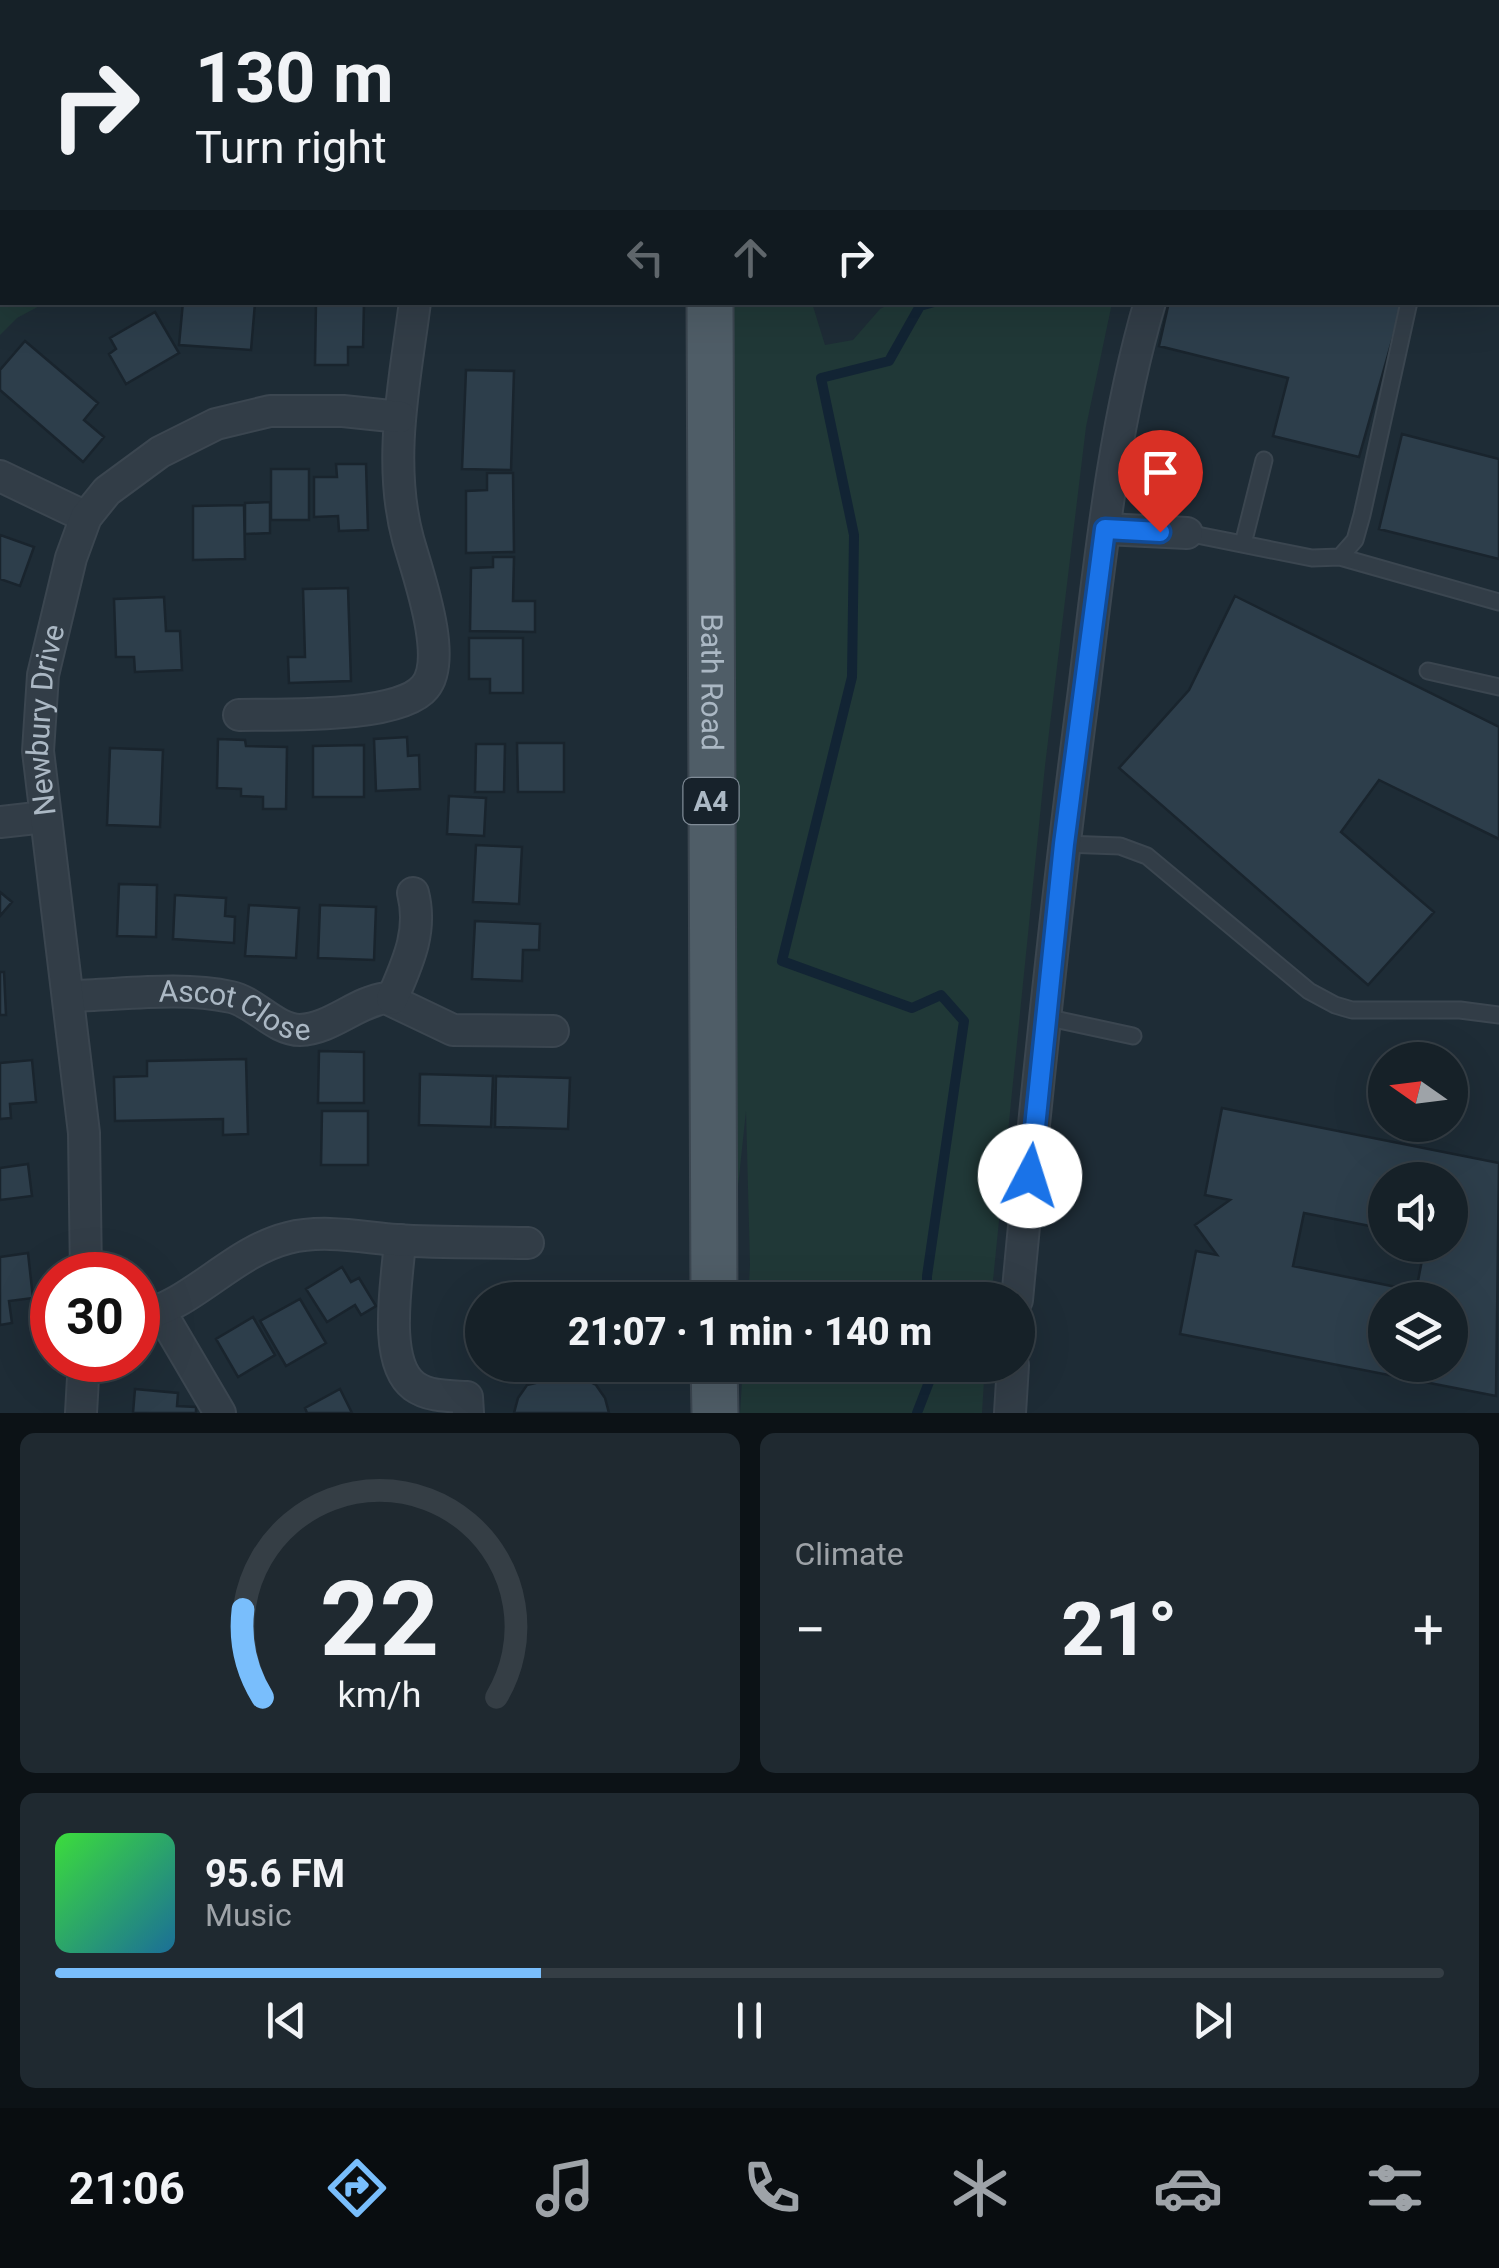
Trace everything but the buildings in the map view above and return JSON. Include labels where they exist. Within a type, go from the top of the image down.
[{"type":"main road","name":"Bath Road","points":[[710,305],[714,1282]]},
{"type":"main road","points":[[714,1382],[715,1413]]},
{"type":"street","points":[[239,715],[386,707],[427,686],[431,677],[433,651],[426,604],[402,514],[398,462],[415,305]]},
{"type":"street","points":[[1019,1282],[1064,844],[1105,529],[1130,372],[1149,305]]},
{"type":"street","name":"Newbury Drive","points":[[86,1252],[84,1133],[38,751],[42,675],[58,604],[86,518],[107,491],[131,472],[160,452],[216,424],[270,411],[400,416]]},
{"type":"street","points":[[0,476],[86,518]]},
{"type":"street","points":[[1105,529],[1187,534]]},
{"type":"street","points":[[0,822],[45,817]]},
{"type":"street","points":[[413,893],[414,945],[392,998],[453,1030],[554,1031]]},
{"type":"street","name":"Ascot Close","points":[[69,996],[222,996],[248,1002],[288,1028],[300,1030],[378,999],[392,998]]},
{"type":"street","points":[[160,1307],[258,1249],[288,1238],[318,1234],[528,1243]]},
{"type":"street","points":[[400,1240],[394,1331],[402,1369],[406,1378],[422,1390],[468,1397],[468,1413]]},
{"type":"street","points":[[160,1329],[220,1413]]},
{"type":"street","points":[[80,1413],[82,1382]]},
{"type":"street","points":[[1010,1413],[1011,1382]]},
{"type":"lane","points":[[1340,556],[1354,540],[1362,515],[1409,305]]},
{"type":"lane","points":[[1243,544],[1264,460]]},
{"type":"lane","points":[[1187,534],[1312,558],[1340,556],[1499,602]]},
{"type":"lane","points":[[1428,671],[1499,686]]},
{"type":"lane","points":[[1064,844],[1120,846],[1147,856],[1309,990],[1335,1006],[1352,1010],[1499,1014]]},
{"type":"lane","points":[[1045,1017],[1132,1036]]},
{"type":"green space","points":[[0,305],[41,305],[17,318],[0,335]]},
{"type":"green space","points":[[725,305],[813,305],[825,345],[853,340],[888,305],[1112,305],[1086,427],[1045,766],[993,1282],[749,1282],[746,1111],[732,1244]]},
{"type":"green space","points":[[742,1382],[984,1382],[982,1413],[740,1413]]},
{"type":"waterway","points":[[924,305],[889,361],[821,378],[854,535],[852,677],[782,961],[912,1008],[941,995],[964,1021],[927,1282]]},
{"type":"waterway","points":[[917,1413],[929,1382]]},
{"type":"route","points":[[1030,1176],[1064,844],[1105,529],[1160,532]]}]
